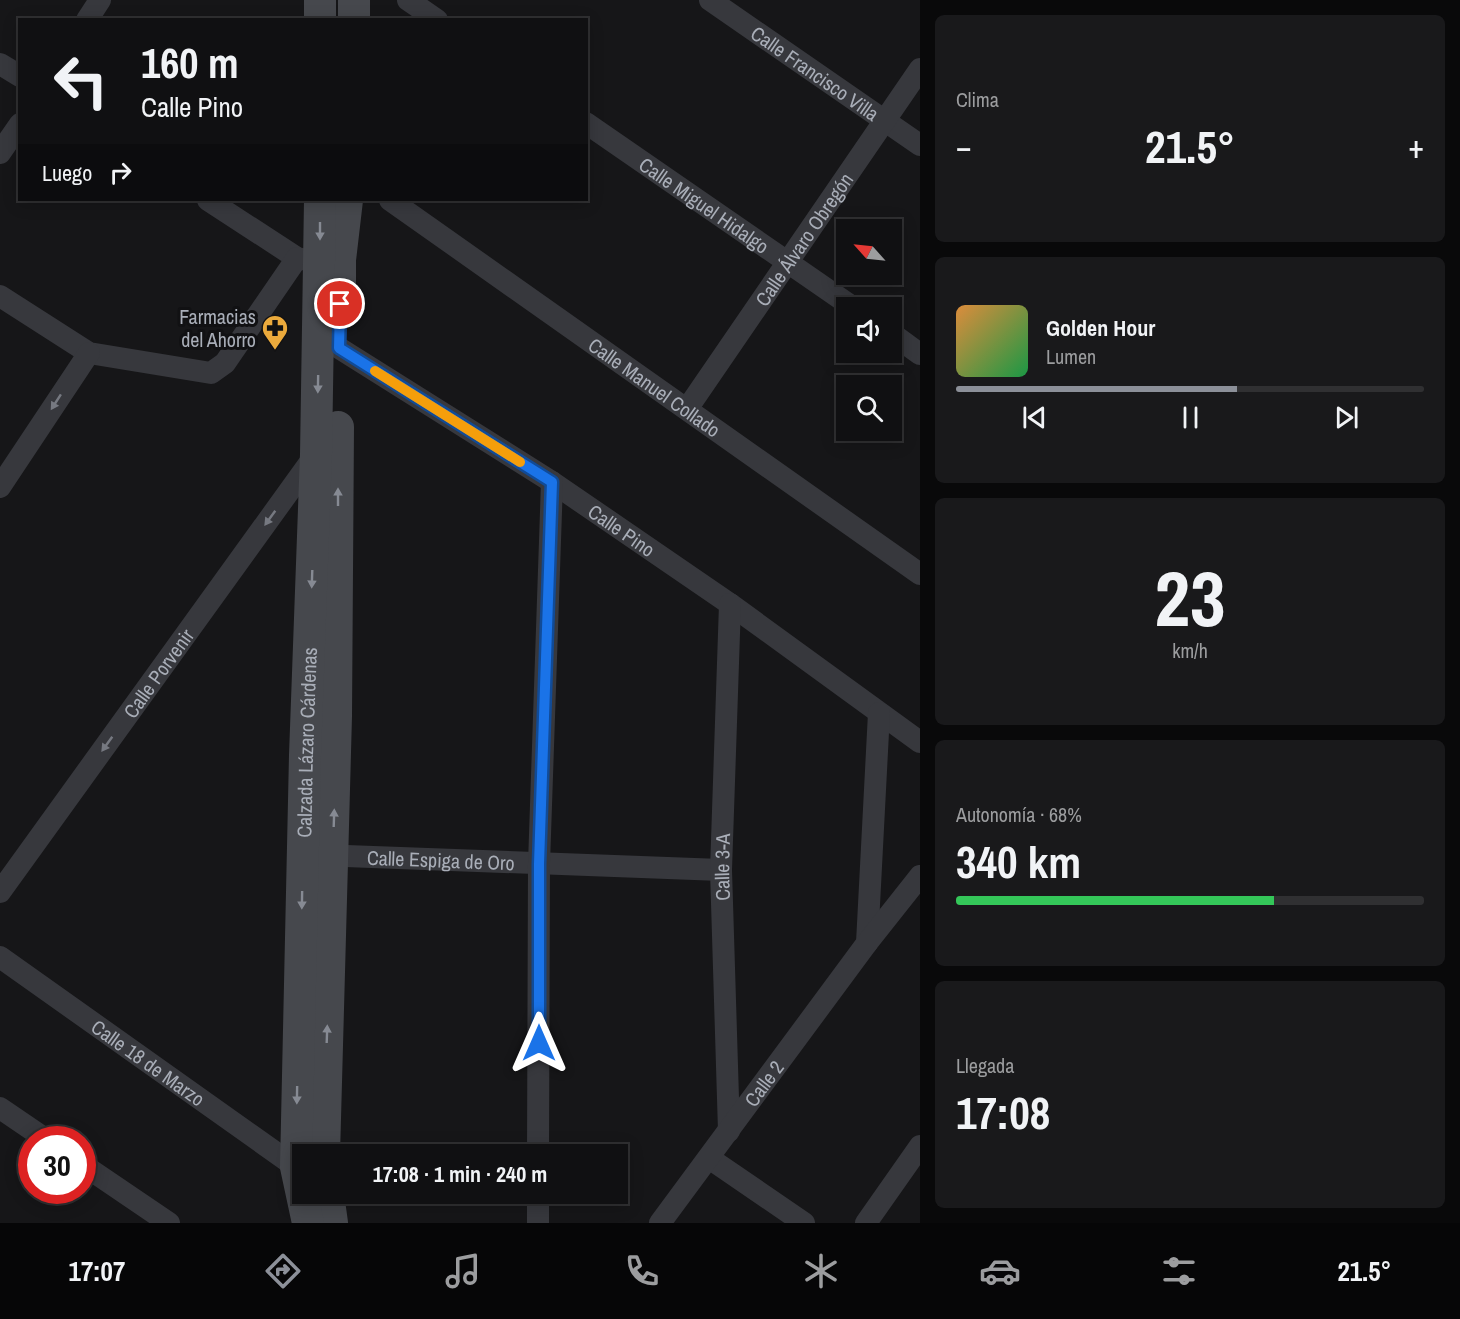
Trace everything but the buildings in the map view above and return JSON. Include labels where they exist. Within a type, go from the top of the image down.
[{"type":"street","points":[[88,18],[100,0]]},
{"type":"street","points":[[320,0],[320,18]]},
{"type":"street","points":[[354,0],[354,18]]},
{"type":"street","name":"Calle Francisco Villa","points":[[710,0],[920,145]]},
{"type":"street","points":[[0,64],[18,75]]},
{"type":"street","name":"Calle Álvaro Obregón","points":[[687,409],[920,69]]},
{"type":"street","name":"Calle Miguel Hidalgo","points":[[588,124],[838,297]]},
{"type":"street","points":[[0,153],[18,127]]},
{"type":"street","points":[[210,201],[319,260]]},
{"type":"street","points":[[319,260],[320,201]]},
{"type":"street","points":[[0,296],[88,353],[211,373],[225,363],[319,260],[347,201]]},
{"type":"street","name":"Calle Manuel Collado","points":[[391,201],[920,574]]},
{"type":"street","name":"Calzada Lázaro Cárdenas","points":[[318,855],[336,716],[329,339],[319,260]]},
{"type":"street","name":"Calzada Lázaro Cárdenas","points":[[310,1144],[318,855],[316,454],[329,339]]},
{"type":"street","name":"Calle Pino","points":[[329,339],[552,482],[730,604],[920,742]]},
{"type":"street","points":[[902,341],[920,354]]},
{"type":"street","points":[[0,487],[88,353]]},
{"type":"street","name":"Calle Porvenir","points":[[0,892],[316,454]]},
{"type":"street","points":[[538,1144],[539,864],[552,482]]},
{"type":"street","name":"Calle 3-A","points":[[729,1131],[721,870],[730,604]]},
{"type":"street","points":[[867,943],[879,713]]},
{"type":"street","name":"Calle Espiga de Oro","points":[[318,855],[721,870]]},
{"type":"street","name":"Calle 2","points":[[660,1223],[867,943],[920,876]]},
{"type":"street","name":"Calle 18 de Marzo","points":[[0,957],[292,1149]]},
{"type":"street","points":[[0,1108],[26,1126]]},
{"type":"street","points":[[866,1223],[920,1146]]},
{"type":"street","points":[[709,1158],[804,1223]]},
{"type":"street","points":[[96,1173],[169,1223]]},
{"type":"street","name":"Calzada Lázaro Cárdenas","points":[[308,1223],[309,1204]]},
{"type":"street","points":[[329,1204],[332,1223]]},
{"type":"street","points":[[538,1204],[538,1223]]},
{"type":"slow traffic","points":[[375,371],[520,462]]},
{"type":"place","name":"Farmacias del Ahorro","points":[[275,351]]},
{"type":"route","points":[[340,304],[339,348],[552,482],[539,864],[539,1043]]}]
